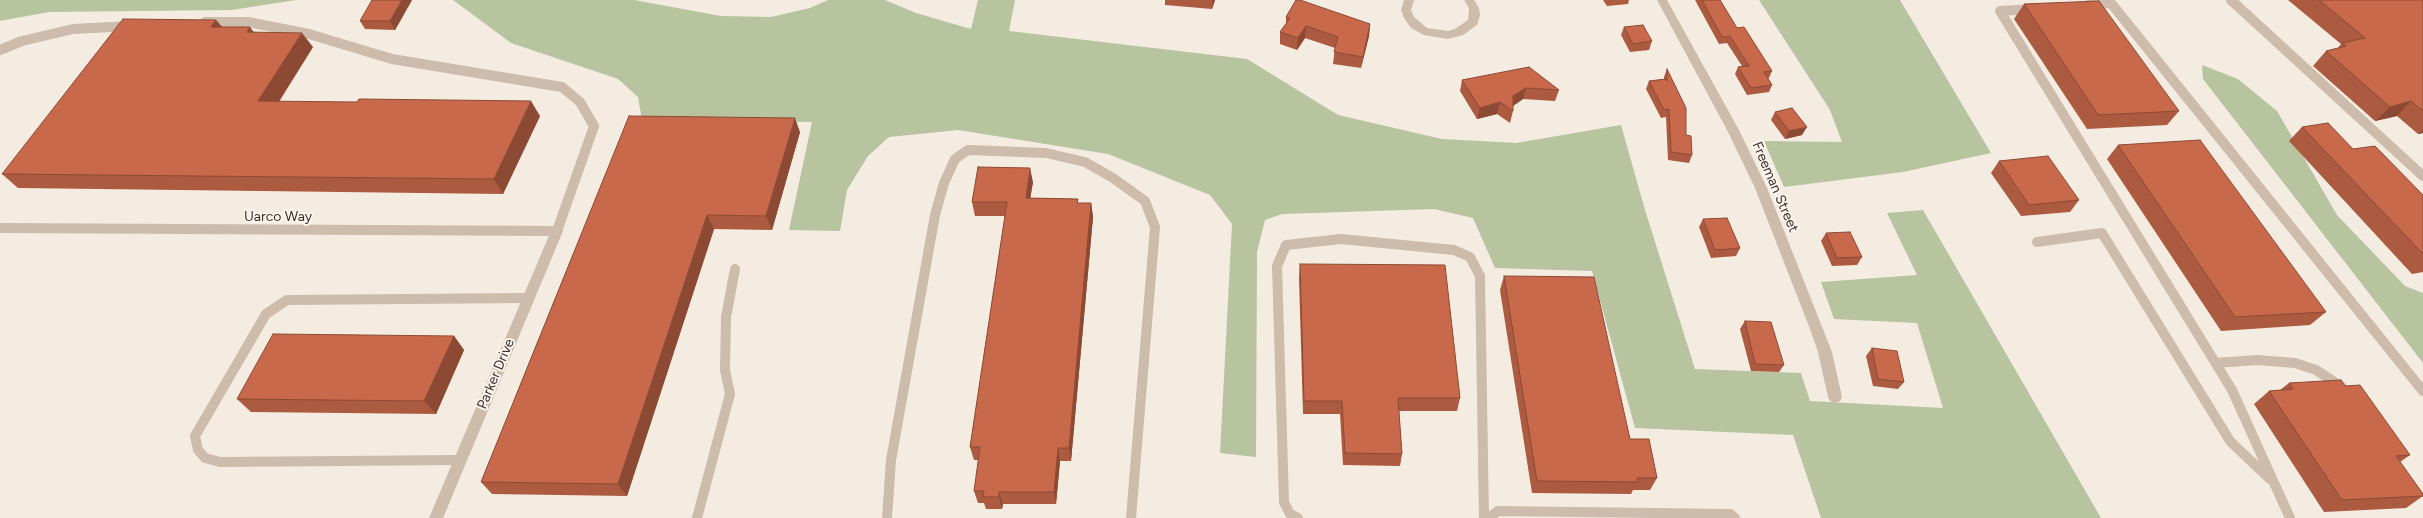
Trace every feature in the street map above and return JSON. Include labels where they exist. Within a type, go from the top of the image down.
[{"type":"street","points":[[1405,1],[1408,18],[1415,25],[1430,32],[1448,34],[1459,32],[1473,22],[1474,8],[1468,0]]},
{"type":"street","name":"Freeman Street","points":[[1662,0],[1733,130],[1761,188],[1817,329],[1825,352],[1834,397]]},
{"type":"street","name":"Parker Drive","points":[[436,518],[557,231]]},
{"type":"lane","points":[[2231,0],[2423,176]]},
{"type":"lane","points":[[2074,6],[2111,3],[2423,391]]},
{"type":"lane","points":[[2046,8],[2000,11],[2232,390],[2290,518]]},
{"type":"lane","points":[[191,22],[248,22],[310,34],[392,59],[562,87],[580,102],[594,126],[557,231]]},
{"type":"lane","points":[[0,50],[22,41],[73,29],[142,25]]},
{"type":"lane","points":[[887,518],[890,460],[935,215],[944,183],[955,159],[968,150],[1046,153],[1085,162],[1113,178],[1144,201],[1155,227],[1132,518]]},
{"type":"lane","name":"Uarco Way","points":[[0,228],[557,231]]},
{"type":"lane","points":[[2037,242],[2102,233],[2230,441],[2275,484]]},
{"type":"lane","points":[[1298,518],[1290,514],[1284,502],[1277,266],[1286,245],[1341,239],[1454,250],[1470,257],[1480,276],[1484,518]]},
{"type":"lane","points":[[698,518],[730,394],[725,370],[726,317],[735,269]]},
{"type":"lane","points":[[460,460],[220,462],[205,458],[198,450],[195,436],[266,314],[287,300],[528,298]]},
{"type":"lane","points":[[2216,363],[2257,360],[2295,363],[2316,370],[2346,389],[2352,397]]},
{"type":"lane","points":[[1489,518],[1498,511],[1732,516]]},
{"type":"green space","points":[[0,0],[296,0],[232,10],[49,12],[0,21]]},
{"type":"green space","points":[[453,0],[634,0],[721,16],[771,17],[810,8],[828,0],[885,0],[916,13],[971,29],[978,0],[1015,0],[1009,31],[1247,59],[1338,115],[1442,139],[1516,143],[1621,125],[1645,210],[1695,369],[1801,373],[1810,401],[1943,408],[1917,323],[1834,319],[1821,282],[1917,275],[1887,213],[1923,210],[2101,518],[1821,518],[1793,435],[1635,428],[1592,271],[1495,268],[1473,218],[1434,209],[1282,214],[1265,220],[1257,252],[1256,457],[1220,453],[1232,224],[1210,195],[1108,154],[958,130],[889,137],[868,156],[847,190],[840,231],[789,230],[812,122],[642,120],[638,97],[618,79],[511,43]]},
{"type":"green space","points":[[1759,0],[1900,0],[1991,153],[1903,172],[1784,187],[1764,141],[1842,142],[1830,110]]},
{"type":"green space","points":[[2202,65],[2238,79],[2277,111],[2337,215],[2405,286],[2423,293],[2423,363],[2203,79]]},
{"type":"building","points":[[372,0],[402,0],[390,21],[360,21]]},
{"type":"building","points":[[1296,0],[1370,24],[1363,57],[1334,52],[1338,37],[1306,26],[1298,38],[1280,32],[1290,18],[1286,17]]},
{"type":"building","points":[[1702,0],[1720,0],[1737,28],[1744,27],[1772,71],[1764,72],[1772,85],[1751,88],[1738,67],[1749,66],[1730,36],[1722,37]]},
{"type":"building","points":[[2319,0],[2423,0],[2423,111],[2411,101],[2390,107],[2326,51],[2346,46],[2342,43],[2365,38]]},
{"type":"building","points":[[2099,1],[2179,111],[2098,115],[2024,4]]},
{"type":"building","points":[[123,19],[216,20],[211,27],[250,27],[247,32],[302,33],[258,101],[357,102],[359,99],[531,101],[494,179],[2,174]]},
{"type":"building","points":[[1643,25],[1652,41],[1633,44],[1624,27]]},
{"type":"building","points":[[1529,67],[1559,90],[1526,88],[1513,96],[1513,111],[1500,102],[1480,108],[1462,80]]},
{"type":"building","points":[[1667,69],[1686,108],[1686,135],[1691,136],[1692,155],[1671,152],[1669,109],[1664,110],[1649,81],[1666,79],[1667,81]]},
{"type":"building","points":[[1792,108],[1807,127],[1789,131],[1775,112]]},
{"type":"building","points":[[629,116],[795,118],[766,216],[707,215],[618,484],[481,482]]},
{"type":"building","points":[[2328,123],[2353,149],[2375,146],[2423,195],[2423,254],[2302,127]]},
{"type":"building","points":[[2200,140],[2326,312],[2235,317],[2118,145]]},
{"type":"building","points":[[2048,156],[2079,200],[2029,205],[1999,161]]},
{"type":"building","points":[[978,167],[1030,168],[1026,198],[1078,199],[1077,203],[1091,203],[1069,448],[1058,448],[1054,492],[999,492],[999,497],[983,497],[984,491],[974,491],[980,447],[970,447],[1007,202],[972,202]]},
{"type":"building","points":[[1727,218],[1740,248],[1715,250],[1703,219]]},
{"type":"building","points":[[1850,232],[1862,257],[1837,258],[1826,233]]},
{"type":"building","points":[[1300,264],[1445,265],[1460,398],[1398,398],[1402,454],[1345,453],[1342,401],[1304,401]]},
{"type":"building","points":[[1504,276],[1594,277],[1630,439],[1649,439],[1657,478],[1637,478],[1638,482],[1537,481]]},
{"type":"building","points":[[1745,321],[1771,322],[1784,365],[1755,364]]},
{"type":"building","points":[[273,334],[454,336],[424,401],[237,399]]},
{"type":"building","points":[[1872,348],[1897,351],[1904,382],[1878,379]]},
{"type":"building","points":[[2341,380],[2345,386],[2360,385],[2410,455],[2396,456],[2423,496],[2342,500],[2269,391],[2293,389],[2289,383]]}]
